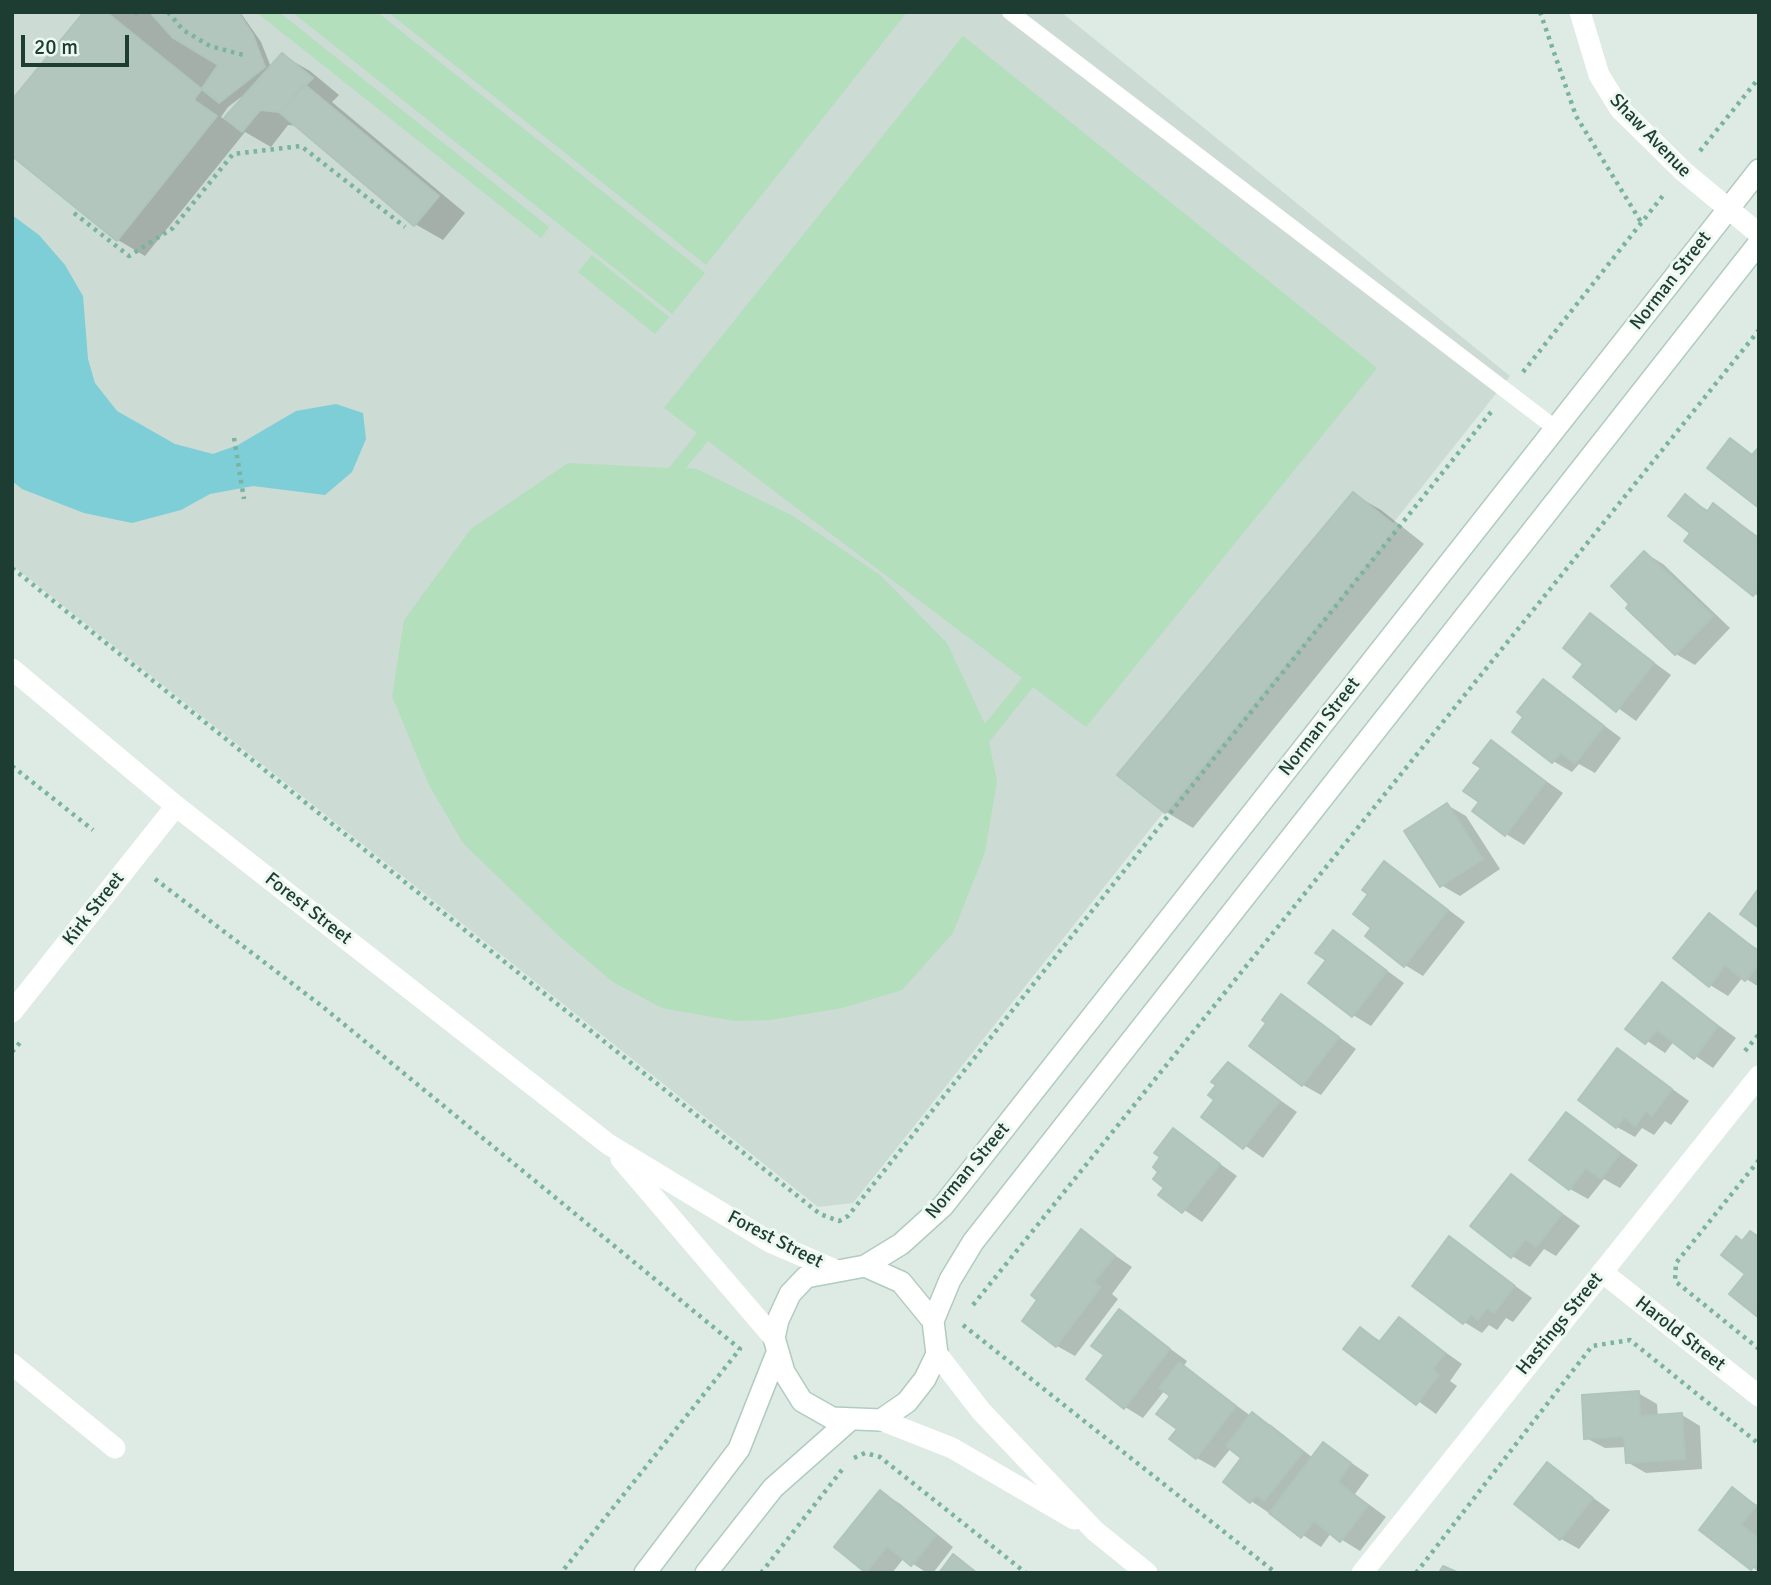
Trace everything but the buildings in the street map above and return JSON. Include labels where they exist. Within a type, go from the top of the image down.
[{"type":"main road","name":"Shaw Avenue","points":[[1580,12],[1599,75],[1614,102],[1652,143],[1759,234]]},
{"type":"main road","name":"Norman Street","points":[[865,1266],[901,1244],[943,1206],[1759,170]]},
{"type":"main road","points":[[1094,1531],[981,1411],[937,1354],[933,1321],[950,1280],[973,1242],[1759,243]]},
{"type":"main road","name":"Forest Street","points":[[12,669],[176,806],[608,1144],[770,1242],[835,1270]]},
{"type":"main road","name":"Kirk Street","points":[[12,1012],[176,806]]},
{"type":"main road","name":"Hastings Street","points":[[1362,1573],[1759,1076]]},
{"type":"main road","name":"Forest Street","points":[[608,1144],[776,1345]]},
{"type":"main road","points":[[645,1573],[739,1449],[776,1345],[783,1306],[796,1284],[806,1277],[865,1266],[901,1282],[933,1321]]},
{"type":"main road","name":"Harold Street","points":[[1602,1272],[1759,1396]]},
{"type":"main road","points":[[776,1345],[784,1372],[802,1401],[832,1418],[881,1420],[952,1448],[1094,1531],[1147,1573]]},
{"type":"main road","points":[[881,1420],[906,1402],[925,1379],[937,1354]]},
{"type":"main road","points":[[12,1364],[116,1448]]},
{"type":"main road","points":[[706,1573],[773,1489],[851,1419]]},
{"type":"lane","points":[[1010,12],[1555,428]]},
{"type":"path","points":[[168,12],[183,30],[209,46],[247,56]]},
{"type":"path","points":[[12,568],[820,1214],[839,1222],[848,1216],[1642,222],[1576,116],[1540,12]]},
{"type":"path","points":[[74,213],[130,256],[173,228],[233,154],[301,146],[405,227]]},
{"type":"path","points":[[968,1312],[1759,330]]},
{"type":"path","points":[[234,438],[244,499]]},
{"type":"path","points":[[12,766],[93,830]]},
{"type":"path","points":[[152,877],[323,1007],[740,1349],[561,1573]]},
{"type":"path","points":[[1759,1160],[1676,1263],[1675,1281],[1759,1349]]},
{"type":"path","points":[[959,1322],[1276,1573]]},
{"type":"path","points":[[1416,1573],[1592,1346],[1630,1340],[1759,1444]]},
{"type":"path","points":[[761,1573],[849,1461],[865,1453],[880,1457],[1026,1573]]},
{"type":"shaded area","points":[[12,12],[1061,12],[1510,376],[853,1203],[818,1207],[12,565]]},
{"type":"green space","points":[[256,12],[279,12],[549,227],[541,238]]},
{"type":"green space","points":[[292,12],[377,12],[705,273],[672,314]]},
{"type":"green space","points":[[388,12],[907,12],[706,265]]},
{"type":"green space","points":[[963,36],[1377,368],[1086,727],[1033,687],[989,742],[997,781],[985,852],[953,933],[902,990],[842,1008],[770,1020],[735,1021],[662,1008],[613,982],[561,938],[463,843],[429,785],[392,696],[404,620],[471,529],[568,463],[669,468],[697,433],[664,408]],"holes":[[[708,441],[1022,678],[985,724],[947,643],[880,575],[793,516],[697,469],[686,468]]]},
{"type":"green space","points":[[592,255],[669,317],[655,334],[578,272]]},
{"type":"water","points":[[12,215],[39,235],[65,265],[83,296],[88,359],[95,383],[117,411],[175,444],[213,454],[238,445],[296,411],[336,404],[363,413],[366,439],[352,472],[325,495],[253,486],[210,494],[181,510],[132,523],[84,513],[22,489],[12,481]]}]
